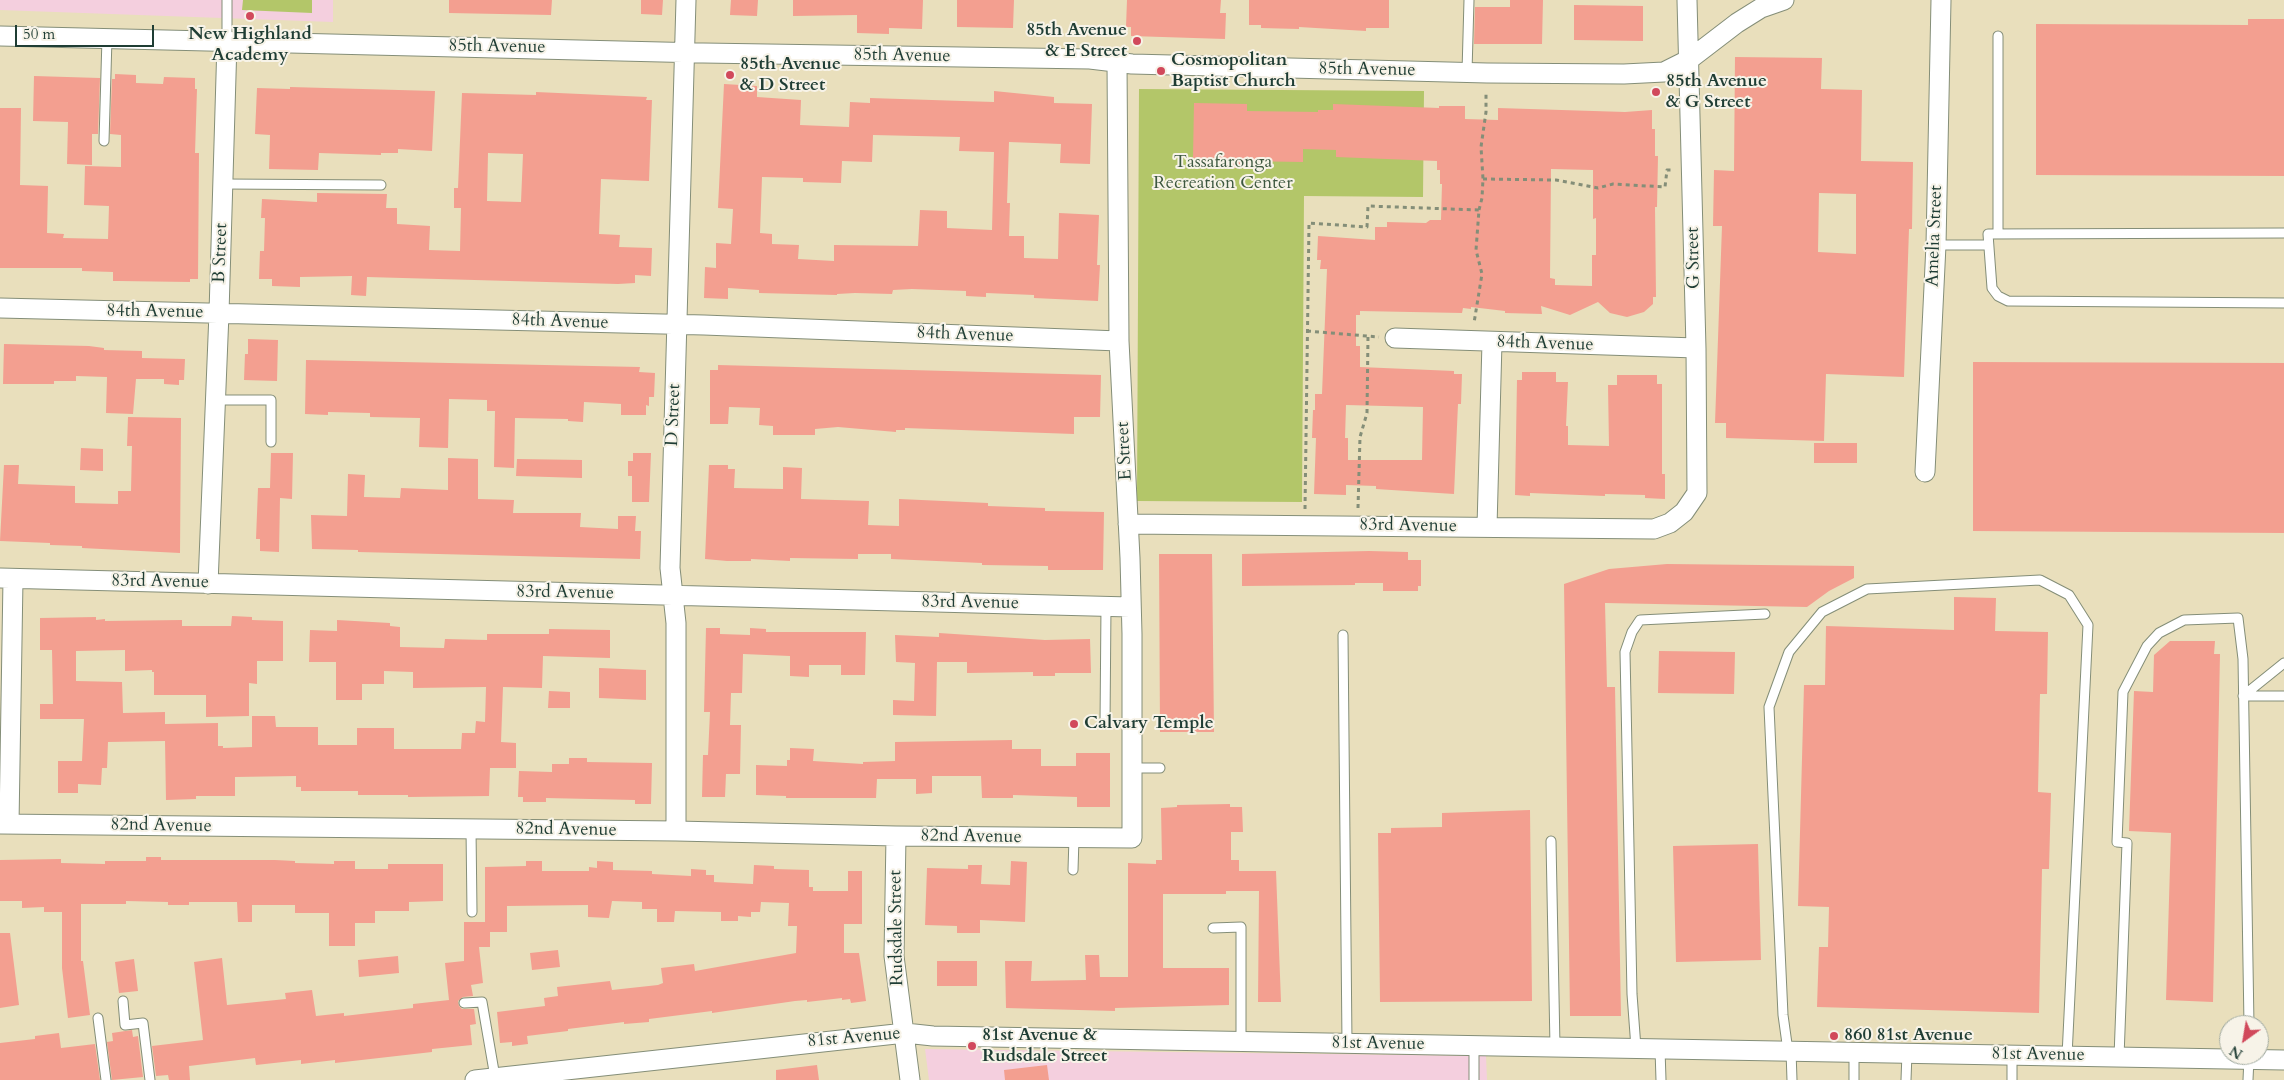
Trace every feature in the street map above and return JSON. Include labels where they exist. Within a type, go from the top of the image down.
[{"type":"street","name":"D Street","points":[[676,831],[676,623],[670,568],[683,51],[686,0]]},
{"type":"street","name":"G Street","points":[[1684,512],[1697,493],[1696,348],[1688,0]]},
{"type":"street","name":"85th Avenue","points":[[0,36],[1071,59],[1117,63],[1486,73],[1624,74],[1664,72],[1690,58],[1736,23],[1761,8],[1784,0]]},
{"type":"street","name":"Amelia Street","points":[[1925,472],[1936,245],[1941,0]]},
{"type":"street","name":"B Street","points":[[208,584],[227,42]]},
{"type":"street","name":"E Street","points":[[1117,63],[1119,341],[1132,634],[1132,838]]},
{"type":"street","name":"84th Avenue","points":[[0,308],[677,324],[1119,341]]},
{"type":"street","name":"84th Avenue","points":[[1395,338],[1696,348]]},
{"type":"street","points":[[1487,527],[1492,342]]},
{"type":"street","name":"83rd Avenue","points":[[1128,524],[1654,529],[1670,523],[1684,512]]},
{"type":"street","name":"83rd Avenue","points":[[6,578],[1130,607]]},
{"type":"street","points":[[5,824],[6,578]]},
{"type":"street","name":"82nd Avenue","points":[[5,824],[1132,838]]},
{"type":"street","name":"Rudsdale Street","points":[[896,836],[894,956],[910,1080]]},
{"type":"street","name":"81st Avenue","points":[[475,1080],[904,1032],[933,1036],[1240,1042],[2119,1057],[2219,1057]]},
{"type":"street","name":"81st Avenue","points":[[2269,1059],[2284,1060]]},
{"type":"lane","points":[[227,0],[227,42]]},
{"type":"lane","points":[[1467,72],[1469,0]]},
{"type":"lane","points":[[1998,36],[1998,234]]},
{"type":"lane","points":[[104,141],[107,38]]},
{"type":"lane","points":[[222,184],[381,185]]},
{"type":"lane","points":[[2284,233],[1988,234],[1992,288],[1998,296],[2008,301],[2284,303]]},
{"type":"lane","points":[[1936,245],[1988,245]]},
{"type":"lane","points":[[215,400],[271,400],[271,442]]},
{"type":"lane","points":[[1792,1080],[1783,1015],[1769,707],[1789,652],[1822,612],[1866,589],[2040,580],[2068,594],[2088,625],[2067,1056]]},
{"type":"lane","points":[[1105,724],[1106,606]]},
{"type":"lane","points":[[1636,1048],[1632,994],[1625,652],[1632,632],[1640,620],[1765,614]]},
{"type":"lane","points":[[2119,1057],[2128,843],[2117,842],[2123,692],[2147,646],[2159,633],[2184,620],[2238,618],[2243,659],[2249,1015]]},
{"type":"lane","points":[[1343,635],[1347,1043]]},
{"type":"lane","points":[[2244,696],[2284,662]]},
{"type":"lane","points":[[2244,696],[2284,696]]},
{"type":"lane","points":[[1132,768],[1160,768]]},
{"type":"lane","points":[[471,829],[472,912]]},
{"type":"lane","points":[[1073,870],[1074,838]]},
{"type":"lane","points":[[1551,841],[1556,1047]]},
{"type":"lane","points":[[1213,928],[1241,928],[1240,1042]]},
{"type":"lane","points":[[123,1001],[125,1026],[143,1023],[150,1080]]},
{"type":"lane","points":[[464,1003],[482,1002],[495,1077]]},
{"type":"lane","points":[[98,1018],[106,1080]]},
{"type":"lane","points":[[1474,1045],[1474,1080]]},
{"type":"lane","points":[[1660,1049],[1661,1080]]},
{"type":"lane","points":[[1854,1052],[1854,1080]]},
{"type":"lane","points":[[1906,1080],[1907,1053]]},
{"type":"lane","points":[[2012,1055],[2012,1080]]},
{"type":"lane","points":[[2248,1080],[2249,1065]]},
{"type":"path","points":[[1471,341],[1482,274],[1476,250],[1476,234],[1484,179],[1481,147],[1486,112],[1486,73]]},
{"type":"path","points":[[1484,179],[1556,180],[1598,188],[1613,184],[1665,187],[1667,170],[1692,170]]},
{"type":"path","points":[[1305,526],[1309,223],[1367,227],[1368,206],[1479,210]]},
{"type":"path","points":[[1307,331],[1395,338]]},
{"type":"path","points":[[1357,526],[1360,437],[1367,413],[1368,336]]},
{"type":"shaded area","name":"New Highland Academy","points":[[0,0],[333,0],[333,22],[0,10]]},
{"type":"shaded area","points":[[925,1049],[1486,1056],[1487,1080],[929,1080]]},
{"type":"green space","points":[[243,0],[312,0],[312,13],[242,10]]},
{"type":"green space","name":"Tassafaronga Recreation Center","points":[[1139,89],[1424,91],[1423,197],[1304,196],[1302,502],[1137,501]]},
{"type":"building","points":[[449,0],[552,0],[551,15],[449,13]]},
{"type":"building","points":[[641,0],[663,0],[662,15],[641,14]]},
{"type":"building","points":[[731,0],[758,0],[757,16],[730,15]]},
{"type":"building","points":[[793,0],[923,0],[922,29],[889,28],[889,34],[857,33],[857,15],[793,16]]},
{"type":"building","points":[[957,0],[1014,0],[1013,28],[957,27]]},
{"type":"building","points":[[1127,0],[1221,0],[1220,13],[1226,13],[1225,39],[1131,36],[1131,27],[1126,27]]},
{"type":"building","points":[[1249,0],[1389,0],[1389,28],[1366,28],[1366,31],[1299,27],[1299,29],[1261,28],[1261,25],[1249,25]]},
{"type":"building","points":[[1510,0],[1543,0],[1542,44],[1474,44],[1475,7],[1510,7]]},
{"type":"building","points":[[1574,5],[1643,6],[1643,41],[1574,40]]},
{"type":"building","points":[[2248,19],[2284,19],[2284,176],[2036,175],[2036,24],[2248,25]]},
{"type":"building","points":[[1735,57],[1822,58],[1821,89],[1862,90],[1861,161],[1913,162],[1912,229],[1909,229],[1904,377],[1826,374],[1824,441],[1726,438],[1726,423],[1715,423],[1722,226],[1713,226],[1714,170],[1734,171]],"holes":[[[1819,193],[1856,194],[1856,254],[1818,252]]]},
{"type":"building","points":[[115,74],[136,75],[136,83],[163,84],[164,77],[195,78],[195,89],[197,89],[195,153],[199,153],[198,279],[190,279],[190,282],[113,281],[113,272],[82,271],[82,268],[0,268],[0,108],[21,108],[20,185],[48,186],[47,233],[64,234],[63,238],[108,239],[109,206],[84,205],[85,166],[121,167],[121,135],[110,134],[112,79],[115,79]]},
{"type":"building","points":[[34,76],[100,78],[98,134],[92,134],[92,165],[67,164],[68,122],[33,121]]},
{"type":"building","points":[[724,84],[757,86],[757,97],[801,100],[800,125],[849,127],[850,102],[870,103],[870,98],[994,102],[994,91],[1054,97],[1054,103],[1092,104],[1090,164],[1060,163],[1061,144],[1009,142],[1007,203],[1010,203],[1009,236],[1024,236],[1024,258],[1058,259],[1059,213],[1099,215],[1097,265],[1100,265],[1098,301],[1034,298],[1034,295],[986,293],[986,297],[966,296],[966,291],[912,289],[893,290],[892,294],[855,293],[837,295],[759,293],[759,290],[728,288],[728,299],[704,298],[705,267],[716,268],[716,243],[731,244],[733,209],[718,208]],"holes":[[[873,135],[960,137],[959,151],[994,152],[992,230],[947,228],[947,211],[920,210],[918,246],[834,245],[834,261],[798,259],[799,245],[772,244],[772,234],[760,233],[762,177],[803,178],[803,182],[841,183],[842,161],[872,162]]]},
{"type":"building","points":[[290,87],[435,91],[432,151],[398,149],[398,153],[381,153],[381,155],[319,153],[318,170],[269,169],[270,135],[255,134],[257,88],[290,89]]},
{"type":"building","points":[[536,92],[647,97],[646,100],[652,100],[649,181],[601,179],[599,234],[620,235],[619,247],[652,248],[651,276],[635,275],[635,283],[618,284],[367,277],[366,296],[351,295],[352,276],[300,277],[300,287],[272,286],[272,279],[259,279],[260,251],[264,251],[265,218],[261,218],[262,199],[317,202],[317,193],[387,194],[386,208],[397,208],[397,224],[430,226],[429,250],[460,251],[461,208],[454,208],[454,188],[458,188],[462,93],[536,95]],"holes":[[[488,153],[523,154],[521,202],[487,201]]]},
{"type":"building","points":[[1194,103],[1247,104],[1247,111],[1318,112],[1318,110],[1333,110],[1333,104],[1439,108],[1439,106],[1465,106],[1465,119],[1498,120],[1498,108],[1625,112],[1652,110],[1652,129],[1655,129],[1655,156],[1658,156],[1657,207],[1655,207],[1656,297],[1653,297],[1653,304],[1644,312],[1627,317],[1610,313],[1598,302],[1570,315],[1541,306],[1542,314],[1505,313],[1505,311],[1471,307],[1471,309],[1463,308],[1462,313],[1360,311],[1360,315],[1356,315],[1356,346],[1360,346],[1360,367],[1454,371],[1454,374],[1462,374],[1461,404],[1458,404],[1454,494],[1346,485],[1346,495],[1314,494],[1316,438],[1312,438],[1313,410],[1315,410],[1315,394],[1322,394],[1327,269],[1320,269],[1321,260],[1317,260],[1318,236],[1375,240],[1375,227],[1387,227],[1387,222],[1426,223],[1430,220],[1441,220],[1442,184],[1440,184],[1440,170],[1437,170],[1437,161],[1336,157],[1336,150],[1303,149],[1303,162],[1241,161],[1240,168],[1219,168],[1219,158],[1193,158]],"holes":[[[1551,169],[1593,170],[1593,219],[1596,218],[1596,255],[1592,255],[1592,286],[1555,285],[1555,279],[1550,278]],[[1346,405],[1423,407],[1422,460],[1348,460],[1348,438],[1345,438]]]},
{"type":"building","points":[[248,339],[278,340],[277,381],[244,380],[245,354],[248,354]]},
{"type":"building","points":[[4,344],[89,346],[104,348],[104,350],[142,351],[142,358],[185,359],[184,380],[179,380],[179,385],[164,384],[164,379],[136,379],[133,414],[106,413],[107,377],[76,376],[76,381],[54,381],[54,384],[3,384]]},
{"type":"building","points":[[306,360],[640,367],[639,372],[655,373],[654,397],[649,397],[649,406],[646,405],[646,415],[621,415],[621,404],[584,402],[583,422],[568,421],[568,419],[515,418],[514,468],[494,467],[495,411],[487,411],[487,400],[449,399],[448,448],[419,447],[420,418],[370,417],[370,413],[328,412],[328,415],[305,414]]},
{"type":"building","points":[[1973,362],[2284,363],[2284,533],[1973,531]]},
{"type":"building","points":[[718,365],[1101,375],[1100,417],[1074,417],[1074,434],[905,428],[905,430],[896,430],[896,432],[838,427],[815,429],[815,435],[773,435],[773,426],[759,425],[760,408],[729,407],[728,424],[710,424],[710,370],[718,370]]},
{"type":"building","points":[[1522,372],[1556,372],[1556,382],[1568,382],[1566,426],[1568,426],[1568,445],[1609,446],[1608,385],[1617,385],[1617,375],[1657,375],[1657,384],[1662,384],[1662,474],[1665,474],[1665,499],[1645,498],[1645,495],[1605,494],[1605,496],[1530,493],[1530,496],[1515,495],[1517,380],[1522,380]]},
{"type":"building","points":[[128,417],[181,418],[180,553],[82,548],[82,546],[50,545],[50,543],[0,541],[4,465],[19,465],[18,484],[75,486],[75,503],[118,504],[118,491],[131,491],[132,446],[127,446]]},
{"type":"building","points":[[1814,443],[1857,443],[1857,463],[1814,463]]},
{"type":"building","points":[[81,448],[103,449],[103,471],[80,470]]},
{"type":"building","points":[[271,453],[293,453],[292,499],[280,498],[279,552],[260,551],[260,539],[256,539],[258,488],[270,488]]},
{"type":"building","points":[[633,453],[651,453],[649,502],[632,502],[632,476],[628,476],[628,461],[633,461]]},
{"type":"building","points":[[448,458],[478,459],[478,499],[514,500],[513,513],[581,513],[580,527],[618,529],[618,516],[636,516],[635,531],[641,531],[640,559],[358,552],[358,550],[312,549],[311,515],[347,516],[348,474],[365,475],[364,497],[400,498],[401,488],[448,490]]},
{"type":"building","points":[[517,459],[582,460],[582,478],[516,476]]},
{"type":"building","points":[[709,465],[728,465],[728,469],[735,469],[734,488],[783,489],[783,467],[802,468],[801,499],[869,501],[868,525],[899,526],[899,499],[988,503],[988,506],[1045,508],[1045,511],[1104,512],[1103,570],[1048,570],[1048,566],[982,565],[982,563],[891,559],[891,554],[858,554],[858,559],[790,558],[790,561],[705,559]]},
{"type":"building","points":[[1408,552],[1408,560],[1421,560],[1421,586],[1418,586],[1418,591],[1383,591],[1383,583],[1242,586],[1242,554]]},
{"type":"building","points":[[1159,554],[1212,554],[1214,732],[1160,732]]},
{"type":"building","points":[[1667,564],[1854,566],[1854,578],[1829,591],[1807,607],[1605,603],[1607,687],[1615,687],[1621,1016],[1570,1016],[1564,584],[1609,569]]},
{"type":"building","points":[[1954,597],[1996,598],[1995,631],[2048,632],[2047,694],[2040,694],[2038,792],[2051,793],[2049,869],[2042,869],[2039,1013],[1817,1007],[1819,947],[1828,947],[1829,907],[1798,906],[1804,685],[1825,685],[1826,626],[1954,630]]},
{"type":"building","points":[[232,616],[252,617],[252,620],[283,621],[283,661],[257,661],[257,684],[249,683],[249,716],[206,717],[206,695],[154,695],[154,672],[152,670],[125,671],[125,650],[76,651],[76,681],[122,682],[123,713],[165,712],[165,724],[218,723],[218,746],[223,746],[223,748],[252,747],[252,716],[275,716],[276,727],[318,727],[318,745],[357,745],[357,728],[394,728],[394,749],[461,749],[462,733],[475,733],[476,721],[485,722],[486,687],[413,688],[413,672],[384,671],[384,684],[362,684],[362,700],[336,700],[336,662],[309,662],[310,630],[337,631],[337,620],[390,623],[390,626],[400,627],[400,647],[444,648],[445,639],[487,640],[487,634],[549,634],[549,629],[610,630],[610,658],[543,656],[542,688],[503,687],[501,742],[516,743],[516,768],[490,768],[489,796],[408,797],[408,795],[358,795],[358,791],[301,791],[301,787],[296,787],[296,776],[235,777],[235,796],[196,796],[196,799],[166,800],[165,741],[108,742],[107,768],[102,768],[101,785],[78,784],[78,793],[58,793],[58,761],[82,761],[84,719],[40,719],[40,704],[53,704],[52,650],[40,650],[40,618],[96,617],[96,620],[105,619],[105,621],[182,620],[182,626],[231,626]]},
{"type":"building","points":[[706,628],[720,628],[720,634],[750,635],[750,628],[766,629],[766,632],[866,632],[865,675],[841,675],[841,665],[809,665],[809,677],[790,676],[790,656],[743,654],[742,693],[731,693],[730,725],[741,725],[740,774],[726,774],[725,797],[702,797],[703,755],[708,755],[710,712],[704,712]]},
{"type":"building","points":[[939,633],[1045,640],[1090,639],[1091,673],[1055,673],[1055,676],[1033,676],[1033,672],[967,673],[967,662],[937,662],[936,716],[893,715],[893,700],[914,701],[915,663],[896,662],[895,635],[939,637]]},
{"type":"building","points":[[2170,641],[2215,641],[2214,654],[2220,654],[2213,1002],[2166,1000],[2171,833],[2129,831],[2134,691],[2153,692],[2154,655]]},
{"type":"building","points":[[1659,651],[1735,652],[1734,694],[1658,693]]},
{"type":"building","points":[[599,668],[646,670],[646,700],[599,698]]},
{"type":"building","points":[[549,691],[570,692],[570,708],[548,708]]},
{"type":"building","points":[[1012,740],[1012,749],[1041,749],[1041,766],[1076,766],[1076,753],[1110,753],[1110,807],[1077,807],[1077,797],[1013,795],[1013,798],[982,798],[981,776],[932,776],[932,793],[916,794],[916,779],[877,779],[876,798],[786,798],[786,796],[756,795],[756,765],[787,766],[787,760],[790,760],[790,748],[814,749],[813,761],[863,764],[863,762],[895,761],[895,742]]},
{"type":"building","points":[[569,758],[587,758],[587,762],[652,763],[651,804],[635,804],[635,800],[546,798],[546,802],[523,802],[523,797],[518,797],[519,771],[552,772],[552,764],[569,764]]},
{"type":"building","points":[[1230,804],[1230,807],[1242,807],[1243,832],[1231,832],[1231,860],[1239,860],[1239,871],[1276,871],[1281,1002],[1258,1002],[1259,891],[1226,891],[1226,894],[1163,894],[1163,968],[1229,968],[1229,1005],[1115,1008],[1115,1011],[1006,1008],[1005,961],[1032,961],[1031,981],[1086,980],[1085,955],[1099,955],[1100,977],[1128,977],[1128,863],[1156,864],[1156,860],[1162,860],[1161,808],[1177,807],[1177,805]]},
{"type":"building","points":[[1530,810],[1532,1001],[1380,1002],[1378,833],[1391,833],[1391,828],[1442,827],[1442,813]]},
{"type":"building","points":[[1758,844],[1761,960],[1676,962],[1673,846]]},
{"type":"building","points":[[146,857],[161,857],[161,860],[275,860],[295,861],[295,863],[334,864],[334,861],[355,861],[355,869],[388,869],[388,864],[443,864],[443,901],[409,902],[409,911],[375,911],[375,923],[355,923],[355,946],[329,946],[329,913],[295,913],[295,905],[252,905],[252,922],[238,922],[237,902],[189,902],[189,905],[168,905],[168,902],[126,901],[126,904],[81,904],[81,961],[83,961],[90,1015],[68,1018],[62,968],[62,912],[44,912],[44,907],[22,908],[22,901],[0,901],[0,860],[61,859],[61,863],[105,864],[105,861],[146,861]]},
{"type":"building","points":[[526,861],[542,861],[542,871],[589,871],[589,867],[597,868],[597,861],[613,862],[613,870],[652,871],[652,874],[691,876],[691,869],[706,870],[706,875],[714,875],[714,882],[753,884],[754,865],[774,866],[774,869],[809,870],[809,887],[813,887],[813,891],[848,891],[848,871],[862,871],[862,924],[844,924],[844,953],[859,953],[866,1001],[851,1003],[850,999],[842,1000],[842,998],[807,1002],[807,1000],[795,1001],[712,1013],[712,1011],[649,1019],[649,1022],[624,1024],[624,1022],[568,1029],[568,1031],[527,1036],[528,1044],[512,1046],[512,1042],[500,1043],[497,1012],[545,1006],[544,998],[558,996],[557,987],[610,981],[612,990],[658,985],[663,983],[661,968],[694,964],[695,971],[796,953],[797,926],[788,926],[789,903],[761,902],[760,912],[751,912],[751,917],[738,916],[738,921],[721,921],[721,912],[675,911],[674,922],[657,922],[657,909],[642,909],[642,902],[612,901],[609,918],[588,917],[588,905],[507,906],[507,932],[490,932],[490,947],[479,947],[483,983],[471,985],[473,996],[463,997],[458,1001],[462,1009],[474,1009],[476,1024],[470,1025],[472,1045],[432,1049],[432,1052],[335,1063],[335,1060],[301,1064],[301,1060],[256,1065],[255,1058],[189,1066],[190,1080],[169,1080],[168,1075],[156,1076],[152,1046],[203,1040],[194,962],[222,958],[227,1005],[286,999],[285,993],[312,990],[316,1016],[344,1013],[344,1016],[413,1008],[413,1004],[449,1000],[445,963],[464,961],[464,922],[485,922],[485,867],[526,866]]},
{"type":"building","points":[[1011,861],[1027,862],[1025,922],[980,920],[980,933],[957,933],[957,926],[925,925],[927,868],[968,869],[968,865],[982,865],[981,884],[1010,885]]},
{"type":"building","points":[[0,933],[10,933],[19,1005],[0,1008]]},
{"type":"building","points":[[558,950],[560,967],[532,970],[530,953]]},
{"type":"building","points":[[398,956],[399,973],[359,977],[358,960]]},
{"type":"building","points":[[134,959],[138,991],[119,993],[115,962]]},
{"type":"building","points":[[937,961],[977,961],[977,986],[937,986]]},
{"type":"building","points":[[132,1030],[133,1037],[138,1036],[143,1077],[112,1080],[107,1042],[113,1041],[112,1033]]},
{"type":"building","points":[[59,1033],[61,1048],[95,1044],[100,1080],[0,1080],[0,1043],[35,1039],[35,1036]]},
{"type":"building","points":[[817,1065],[819,1080],[776,1080],[776,1070]]},
{"type":"building","points":[[1047,1065],[1049,1080],[1005,1080],[1004,1070]]},
{"type":"place","name":"New Highland Academy","points":[[250,16]]},
{"type":"place","name":"85th Avenue & E Street","points":[[1137,41]]},
{"type":"place","name":"Cosmopolitan Baptist Church","points":[[1161,71]]},
{"type":"place","name":"85th Avenue & D Street","points":[[730,75]]},
{"type":"place","name":"85th Avenue & G Street","points":[[1656,92]]},
{"type":"place","name":"Calvary Temple","points":[[1074,724]]},
{"type":"place","name":"860 81st Avenue","points":[[1834,1036]]},
{"type":"place","name":"81st Avenue & Rudsdale Street","points":[[972,1046]]}]
